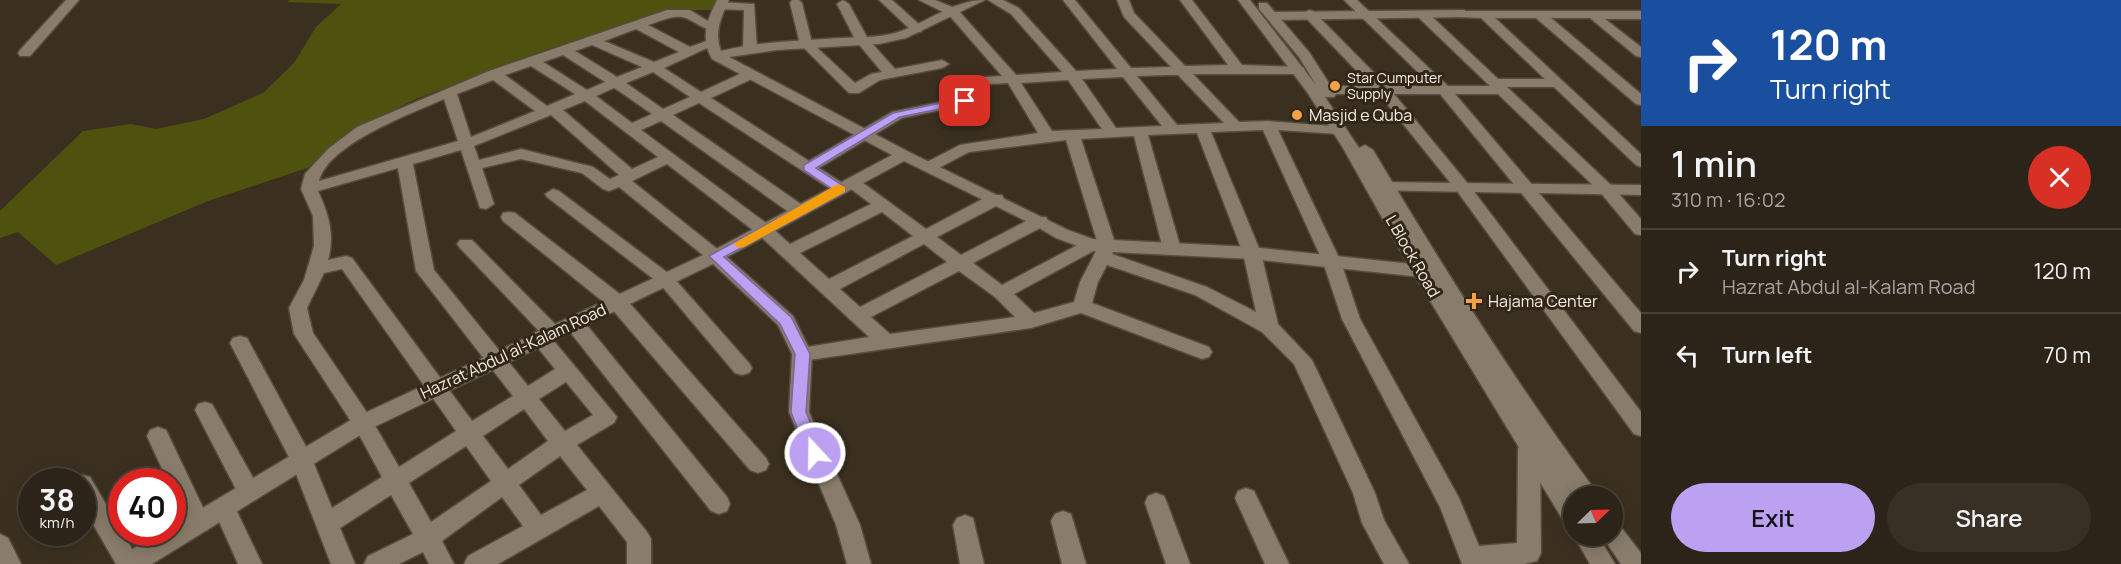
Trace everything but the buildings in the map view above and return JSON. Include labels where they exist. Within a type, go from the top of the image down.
[{"type":"street","points":[[25,53],[73,0]]},
{"type":"street","points":[[885,0],[917,28]]},
{"type":"street","points":[[925,0],[953,12],[1012,79],[1047,136]]},
{"type":"street","points":[[309,189],[466,144],[713,42],[750,49],[862,41],[901,35],[979,0]]},
{"type":"street","points":[[994,0],[1015,11],[1072,75],[1112,133]]},
{"type":"street","points":[[1069,0],[1173,130]]},
{"type":"street","points":[[1123,0],[1128,14],[1236,127]]},
{"type":"street","points":[[1186,0],[1238,68]]},
{"type":"street","name":"L Block Road","points":[[1244,0],[1298,70],[1320,90],[1537,427],[1579,486]]},
{"type":"street","name":"L Block Road","points":[[1258,0],[1304,55],[1339,130],[1381,187],[1421,271],[1563,501]]},
{"type":"street","points":[[1350,0],[1444,90],[1641,326]]},
{"type":"street","points":[[1448,0],[1464,14]]},
{"type":"street","points":[[1499,0],[1515,14]]},
{"type":"street","points":[[1554,0],[1572,15]]},
{"type":"street","points":[[1606,0],[1641,23]]},
{"type":"street","points":[[713,42],[722,3],[750,7],[750,49]]},
{"type":"street","points":[[796,3],[806,44],[854,90],[876,77],[942,64]]},
{"type":"street","points":[[843,4],[862,41],[892,74]]},
{"type":"street","points":[[1314,9],[1463,188],[1641,428]]},
{"type":"street","points":[[1272,16],[1314,9],[1365,14],[1632,15]]},
{"type":"street","points":[[442,564],[363,423],[304,334],[298,308],[316,269],[323,246],[321,216],[309,189],[313,174],[333,152],[362,130],[449,92],[636,24],[671,13],[686,13],[749,75],[1062,234],[1201,291],[1269,327],[1302,360],[1364,493],[1374,523],[1396,564]]},
{"type":"street","points":[[1422,14],[1606,189],[1641,230]]},
{"type":"street","points":[[1484,14],[1641,162]]},
{"type":"street","points":[[1539,14],[1641,101]]},
{"type":"street","points":[[1593,15],[1641,53]]},
{"type":"street","points":[[1632,15],[1641,27]]},
{"type":"street","points":[[636,24],[689,52]]},
{"type":"street","points":[[592,40],[654,67],[808,168],[883,206],[1001,293],[1031,321]]},
{"type":"street","points":[[564,50],[617,82],[799,211]]},
{"type":"street","points":[[532,61],[586,95],[764,230],[887,343]]},
{"type":"street","points":[[955,83],[1238,68],[1298,70]]},
{"type":"street","points":[[494,74],[549,110],[786,321],[802,354],[799,412],[848,525],[860,564]]},
{"type":"street","points":[[631,129],[749,75]]},
{"type":"street","points":[[1320,90],[1444,90],[1557,83]]},
{"type":"street","points":[[449,92],[486,204]]},
{"type":"street","points":[[808,168],[897,115],[965,101]]},
{"type":"street","points":[[1268,125],[1332,262],[1351,319],[1451,505],[1472,560],[1529,553],[1529,448]]},
{"type":"street","points":[[929,167],[965,148],[1047,136],[1268,125],[1339,130]]},
{"type":"street","points":[[1202,128],[1252,253],[1269,327]]},
{"type":"street","points":[[1140,132],[1172,249]]},
{"type":"street","points":[[1072,135],[1100,249],[1082,306]]},
{"type":"street","points":[[473,166],[521,154],[587,170],[609,186],[668,158]]},
{"type":"street","name":"Hazrat Abdul al-Kalam Road","points":[[140,561],[363,423],[715,256],[904,155]]},
{"type":"street","points":[[405,162],[425,270],[639,539],[639,564]]},
{"type":"street","points":[[1381,187],[1641,190]]},
{"type":"street","points":[[553,194],[666,280],[742,368]]},
{"type":"street","points":[[827,288],[996,199]]},
{"type":"street","points":[[788,252],[883,206]]},
{"type":"street","points":[[509,217],[618,303],[758,464]]},
{"type":"street","points":[[858,316],[1040,221]]},
{"type":"street","points":[[376,564],[427,538],[562,443],[607,417],[568,371],[546,336],[466,244]]},
{"type":"street","points":[[1001,293],[1100,249],[1172,249],[1252,253],[1421,271]]},
{"type":"street","points":[[316,269],[346,262],[538,529]]},
{"type":"street","points":[[802,354],[1031,321],[1082,306],[1202,352]]},
{"type":"street","points":[[574,323],[719,504]]},
{"type":"street","points":[[240,343],[303,460],[327,523],[339,563]]},
{"type":"street","points":[[327,523],[568,371]]},
{"type":"street","points":[[205,410],[249,492]]},
{"type":"street","points":[[158,436],[199,523]]},
{"type":"street","points":[[476,564],[602,494]]},
{"type":"street","points":[[1246,498],[1277,564]]},
{"type":"street","points":[[96,502],[140,561]]},
{"type":"street","points":[[1156,503],[1178,564]]},
{"type":"street","points":[[224,508],[250,564]]},
{"type":"street","points":[[1063,521],[1074,564]]},
{"type":"street","points":[[965,525],[972,564]]},
{"type":"street","points":[[0,545],[9,564]]},
{"type":"street","points":[[1591,546],[1603,564]]},
{"type":"street","points":[[1622,546],[1635,564]]},
{"type":"shaded area","points":[[290,0],[719,0],[715,10],[668,10],[531,55],[416,99],[352,130],[313,166],[208,201],[56,265],[18,232],[0,238],[0,211],[83,131],[131,124],[156,129],[204,119],[263,93],[294,63],[316,27],[341,4],[287,2]]},
{"type":"slow traffic","points":[[739,244],[840,189],[838,188]]},
{"type":"place","name":"Star Cumputer Supply","points":[[1335,86]]},
{"type":"place","name":"Masjid e Quba","points":[[1297,115]]},
{"type":"place","name":"Hajama Center","points":[[1474,301]]},
{"type":"route","points":[[815,453],[799,412],[802,354],[786,321],[715,256],[840,189],[808,168],[897,115],[965,101]]}]
